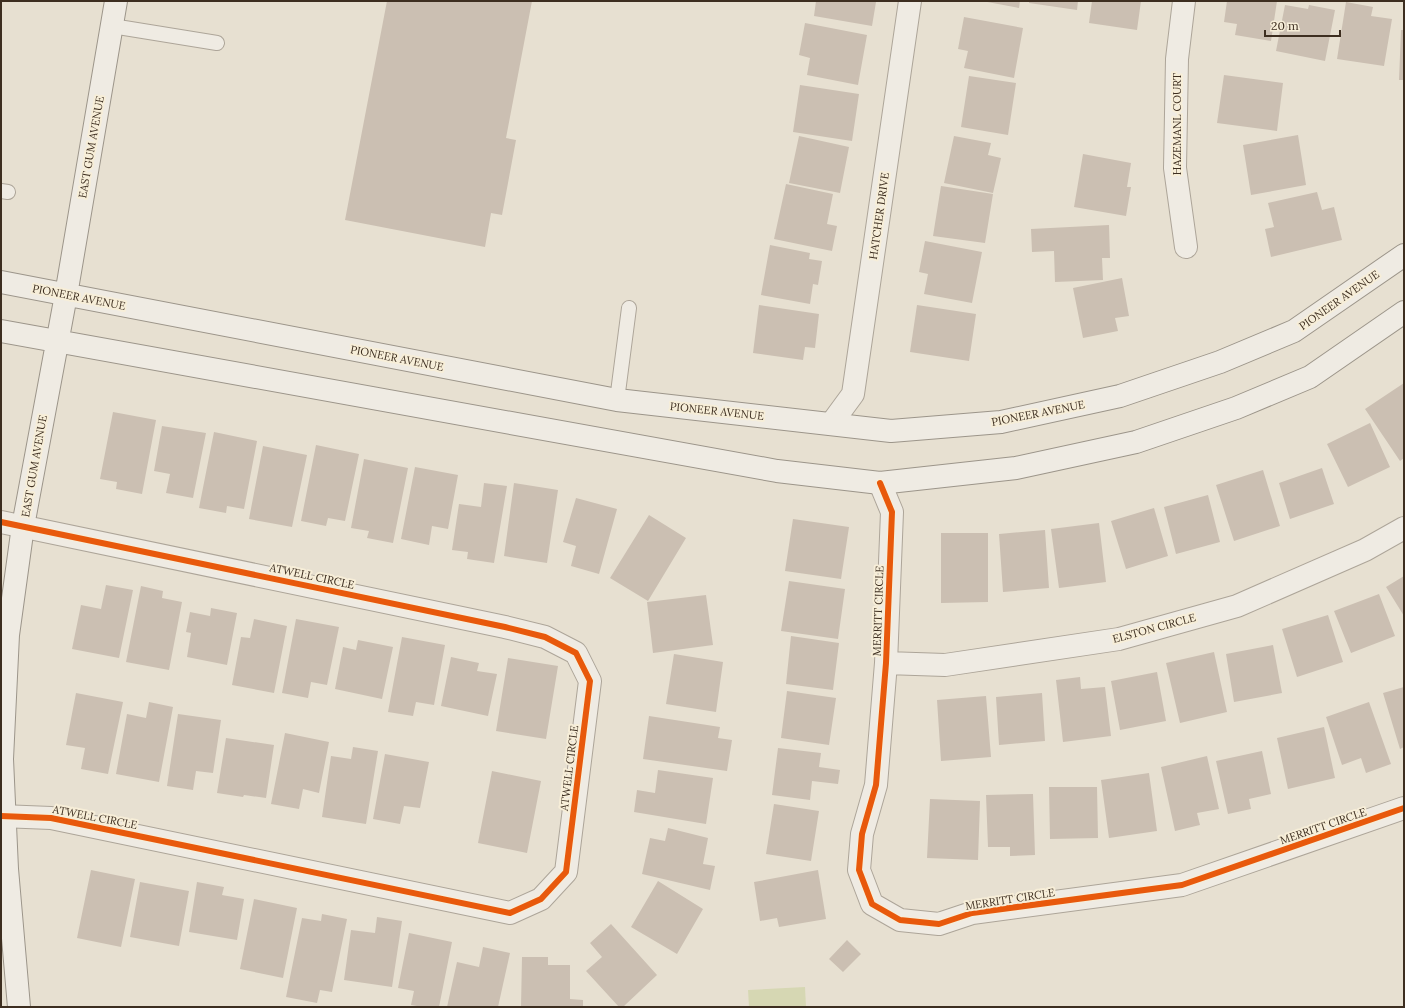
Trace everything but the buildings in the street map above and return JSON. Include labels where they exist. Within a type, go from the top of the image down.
[{"type":"street","name":"EAST GUM AVENUE","points":[[19,1007],[3,816],[2,759],[8,635],[23,526],[66,294],[116,1]]},
{"type":"street","name":"HATCHER DRIVE","points":[[830,424],[852,394],[910,1]]},
{"type":"street","name":"HAZEMANL COURT","points":[[1184,1],[1177,59],[1175,168],[1186,247]]},
{"type":"street","name":"PIONEER AVENUE","points":[[1,282],[617,400],[891,431],[1001,422],[1120,396],[1220,362],[1294,331],[1404,255]]},
{"type":"street","points":[[1,331],[777,471],[880,483],[1016,468],[1136,442],[1236,408],[1310,377],[1404,312]]},
{"type":"street","name":"MERRITT CIRCLE","points":[[880,483],[892,512],[886,663],[876,785],[862,834],[859,870],[872,904],[900,920],[939,924],[972,913],[1182,885],[1404,808]]},
{"type":"street","name":"ATWELL CIRCLE","points":[[1,522],[497,625],[545,637],[576,654],[590,681],[566,872],[541,899],[510,913],[51,818],[3,816]]},
{"type":"street","name":"ELSTON CIRCLE","points":[[886,663],[945,665],[1118,639],[1237,606],[1365,550],[1404,528]]},
{"type":"lane","points":[[112,26],[217,43]]},
{"type":"lane","points":[[617,400],[629,308]]},
{"type":"green space","points":[[805,987],[806,1007],[749,1007],[748,990]]},
{"type":"cycle path","points":[[880,483],[892,512],[886,663],[876,785],[862,834],[859,870],[872,904],[900,920],[939,924],[972,913],[1182,885],[1404,808]]},
{"type":"cycle path","points":[[1,522],[505,627],[545,637],[576,653],[590,681],[566,872],[541,899],[510,913],[51,818],[1,816]]}]
